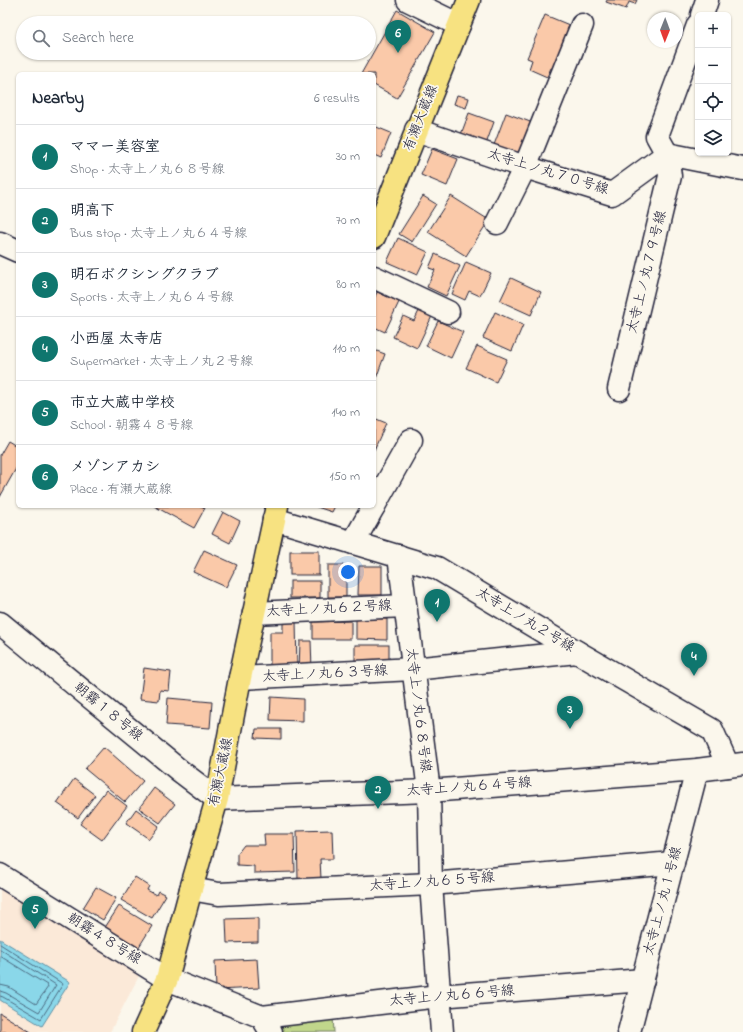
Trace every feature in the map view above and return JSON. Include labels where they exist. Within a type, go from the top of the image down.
[{"type":"main road","name":"有瀬大蔵線","points":[[376,232],[469,0]]},
{"type":"main road","name":"有瀬大蔵線","points":[[143,1032],[167,979],[190,889],[217,799],[240,678],[276,513]]},
{"type":"street","points":[[408,0],[459,25]]},
{"type":"street","points":[[703,12],[707,0]]},
{"type":"street","points":[[497,223],[525,167],[582,25]]},
{"type":"street","name":"太寺上ノ丸７９号線","points":[[619,389],[670,176],[667,154],[658,136],[695,33]]},
{"type":"street","name":"太寺上ノ丸７０号線","points":[[416,130],[525,167],[612,194],[667,154]]},
{"type":"street","points":[[667,154],[743,169]]},
{"type":"street","points":[[0,243],[16,250]]},
{"type":"street","points":[[376,278],[448,312]]},
{"type":"street","points":[[376,502],[411,440]]},
{"type":"street","points":[[353,543],[373,508]]},
{"type":"street","name":"太寺上ノ丸２号線","points":[[276,513],[353,543],[437,568],[577,652],[712,730],[736,765]]},
{"type":"street","name":"太寺上ノ丸６８号線","points":[[399,556],[429,790],[431,884],[442,1032]]},
{"type":"street","name":"太寺上ノ丸６２号線","points":[[254,613],[405,606]]},
{"type":"street","name":"朝霧１８号線","points":[[0,623],[180,771],[217,799]]},
{"type":"street","name":"太寺上ノ丸６３号線","points":[[240,678],[413,669],[577,652]]},
{"type":"street","name":"太寺上ノ丸６４号線","points":[[217,799],[429,790],[697,770],[736,765]]},
{"type":"street","name":"太寺上ノ丸１号線","points":[[629,1032],[697,770]]},
{"type":"street","name":"太寺上ノ丸６５号線","points":[[190,889],[219,894],[431,884],[673,863]]},
{"type":"street","name":"朝霧４８号線","points":[[0,875],[167,979],[267,1024]]},
{"type":"street","name":"太寺上ノ丸６６号線","points":[[267,1024],[439,996],[643,980]]},
{"type":"shaded area","points":[[0,886],[141,972],[110,1032],[0,1032]]},
{"type":"green space","points":[[333,1017],[334,1032],[283,1032],[281,1027],[289,1021]]},
{"type":"water","points":[[0,939],[70,982],[42,1026],[0,1000]]},
{"type":"building","points":[[607,0],[637,0],[635,4],[629,2],[626,9],[606,2]]},
{"type":"building","points":[[397,10],[435,32],[397,98],[376,86],[376,72],[362,72],[369,60],[376,60],[376,47]]},
{"type":"building","points":[[545,15],[574,27],[556,70],[551,68],[547,77],[529,69],[532,60],[527,58]]},
{"type":"building","points":[[457,95],[469,98],[466,108],[454,104]]},
{"type":"building","points":[[469,113],[494,122],[485,147],[460,137]]},
{"type":"building","points":[[506,113],[533,123],[521,155],[494,145]]},
{"type":"building","points":[[376,127],[391,133],[381,158],[376,156]]},
{"type":"building","points":[[432,149],[458,159],[447,186],[421,175]]},
{"type":"building","points":[[423,196],[436,204],[412,242],[399,234]]},
{"type":"building","points":[[451,196],[489,220],[466,256],[428,232]]},
{"type":"building","points":[[398,238],[428,252],[417,275],[387,262]]},
{"type":"building","points":[[435,254],[460,266],[446,296],[427,287],[435,270],[429,268]]},
{"type":"building","points":[[466,262],[491,273],[480,296],[469,291],[465,300],[452,294]]},
{"type":"building","points":[[511,278],[541,292],[531,315],[500,301]]},
{"type":"building","points":[[377,292],[399,302],[385,332],[376,328]]},
{"type":"building","points":[[420,309],[433,314],[417,348],[393,337],[403,316],[414,321]]},
{"type":"building","points":[[495,312],[523,325],[512,351],[483,338]]},
{"type":"building","points":[[438,321],[463,332],[451,358],[426,346]]},
{"type":"building","points":[[477,346],[507,359],[496,382],[466,368]]},
{"type":"building","points":[[376,351],[385,354],[376,379]]},
{"type":"building","points":[[376,419],[386,423],[376,446]]},
{"type":"building","points":[[8,441],[16,446],[16,469],[0,497],[0,455]]},
{"type":"building","points":[[158,508],[205,508],[194,528]]},
{"type":"building","points":[[320,508],[334,508],[332,512]]},
{"type":"building","points":[[223,512],[240,521],[230,543],[212,534]]},
{"type":"building","points":[[204,550],[237,565],[226,587],[193,572]]},
{"type":"building","points":[[290,551],[319,551],[319,575],[290,575]]},
{"type":"building","points":[[328,565],[346,565],[346,597],[328,597]]},
{"type":"building","points":[[359,566],[382,566],[382,595],[358,595]]},
{"type":"building","points":[[290,581],[320,581],[320,598],[290,598]]},
{"type":"building","points":[[356,618],[387,619],[387,640],[356,639]]},
{"type":"building","points":[[296,620],[297,670],[270,670],[270,632],[283,632],[283,621]]},
{"type":"building","points":[[351,621],[351,639],[313,639],[313,622]]},
{"type":"building","points":[[300,641],[311,641],[312,669],[299,670]]},
{"type":"building","points":[[355,645],[389,645],[389,664],[355,664]]},
{"type":"building","points":[[144,668],[171,672],[169,691],[160,690],[159,701],[140,699]]},
{"type":"building","points":[[271,697],[303,699],[303,721],[270,720]]},
{"type":"building","points":[[168,698],[212,702],[210,728],[166,725]]},
{"type":"building","points":[[256,729],[281,729],[281,739],[255,738]]},
{"type":"building","points":[[104,747],[143,781],[125,802],[85,769]]},
{"type":"building","points":[[74,779],[95,795],[78,818],[57,803]]},
{"type":"building","points":[[154,788],[175,804],[160,823],[139,808]]},
{"type":"building","points":[[106,790],[127,806],[102,840],[80,824]]},
{"type":"building","points":[[136,809],[159,826],[149,839],[126,823]]},
{"type":"building","points":[[332,830],[333,859],[320,859],[321,879],[298,880],[297,831]]},
{"type":"building","points":[[264,834],[294,834],[295,872],[254,873],[254,866],[237,865],[237,854],[244,845],[265,845]]},
{"type":"building","points":[[135,877],[149,886],[147,890],[156,895],[158,891],[166,895],[152,918],[121,900]]},
{"type":"building","points":[[96,887],[116,898],[103,920],[83,908]]},
{"type":"building","points":[[119,906],[152,926],[137,950],[104,929]]},
{"type":"building","points":[[258,918],[258,942],[227,943],[226,919]]},
{"type":"building","points":[[257,959],[259,988],[216,990],[215,961]]},
{"type":"building","points":[[0,1013],[31,1032],[0,1032]]},
{"type":"place","name":"メゾンアカシ","points":[[398,53]]},
{"type":"place","name":"ママー美容室","points":[[437,622]]},
{"type":"place","name":"小西屋 太寺店","points":[[694,676]]},
{"type":"place","name":"明石ボクシングクラブ","points":[[570,729]]},
{"type":"place","name":"明高下","points":[[378,809]]},
{"type":"place","name":"市立大蔵中学校","points":[[35,929]]}]
